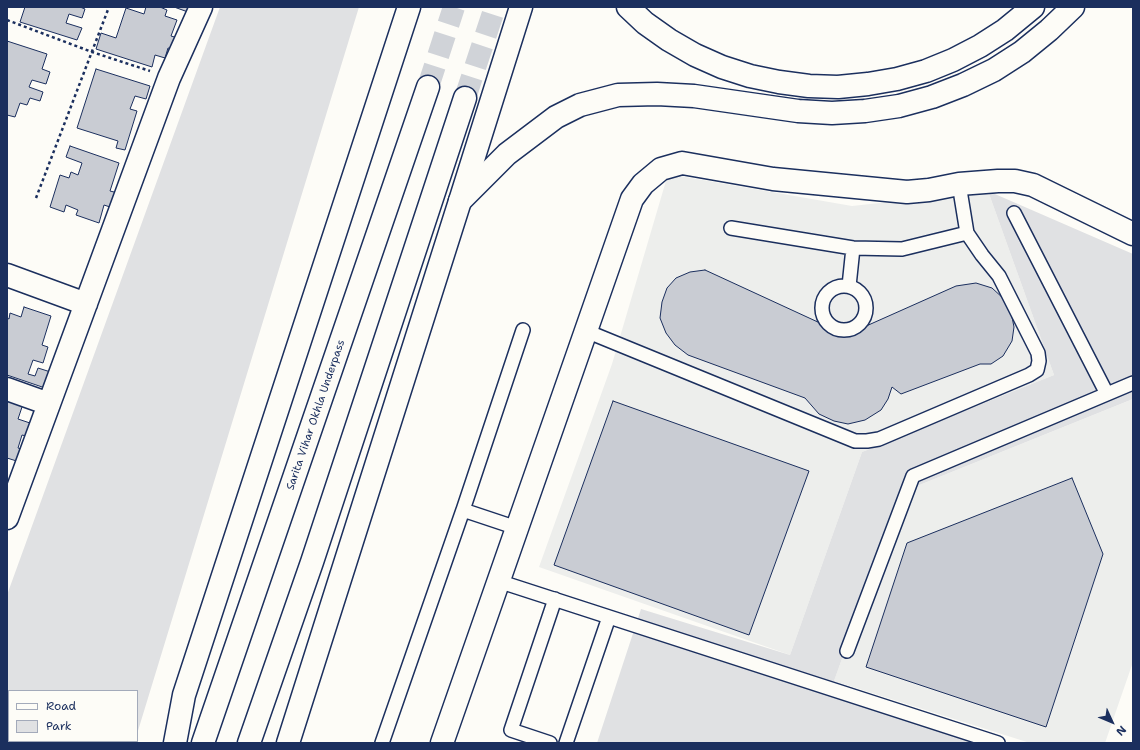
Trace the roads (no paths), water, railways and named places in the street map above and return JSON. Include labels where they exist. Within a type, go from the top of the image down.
[{"type":"main road","points":[[7,518],[169,78],[201,7]]},
{"type":"main road","points":[[175,743],[184,695],[409,7]]},
{"type":"main road","points":[[288,743],[521,7]]},
{"type":"main road","points":[[628,7],[645,23],[669,40],[695,55],[722,67],[750,76],[779,82],[809,86],[838,87],[897,79],[926,71],[954,60],[1005,30],[1033,7]]},
{"type":"main road","points":[[460,201],[507,154],[556,117],[580,105],[618,95],[657,94],[694,96],[798,111],[832,113],[866,111],[899,106],[963,85],[994,70],[1022,52],[1073,7]]},
{"type":"main road","name":"Sarita Vihar Okhla Underpass","points":[[203,743],[428,87]]},
{"type":"main road","points":[[249,743],[312,562],[465,98]]},
{"type":"main road","points":[[442,743],[632,199],[643,184],[661,169],[682,163],[773,179],[907,192],[929,190],[959,184],[1016,181],[1033,185],[1133,234]]},
{"type":"main road","points":[[7,275],[86,304]]},
{"type":"main road","points":[[7,389],[49,404]]},
{"type":"lane","points":[[586,331],[854,441],[879,439],[1030,375],[1037,370],[1039,361],[1038,353],[999,276],[967,233],[959,184]]},
{"type":"lane","points":[[1014,213],[1107,394]]},
{"type":"lane","points":[[731,228],[853,248],[902,249],[967,233]]},
{"type":"lane","points":[[849,286],[853,248]]},
{"type":"lane","points":[[382,743],[463,510],[523,330]]},
{"type":"lane","points":[[847,650],[913,476],[1133,383]]},
{"type":"lane","points":[[463,510],[517,528]]},
{"type":"lane","points":[[498,581],[998,743]]},
{"type":"lane","points":[[550,743],[511,730],[555,599]]},
{"type":"lane","points":[[566,743],[609,617]]},
{"type":"tunnel","points":[[428,87],[454,7]]},
{"type":"tunnel","points":[[465,98],[495,7]]}]
